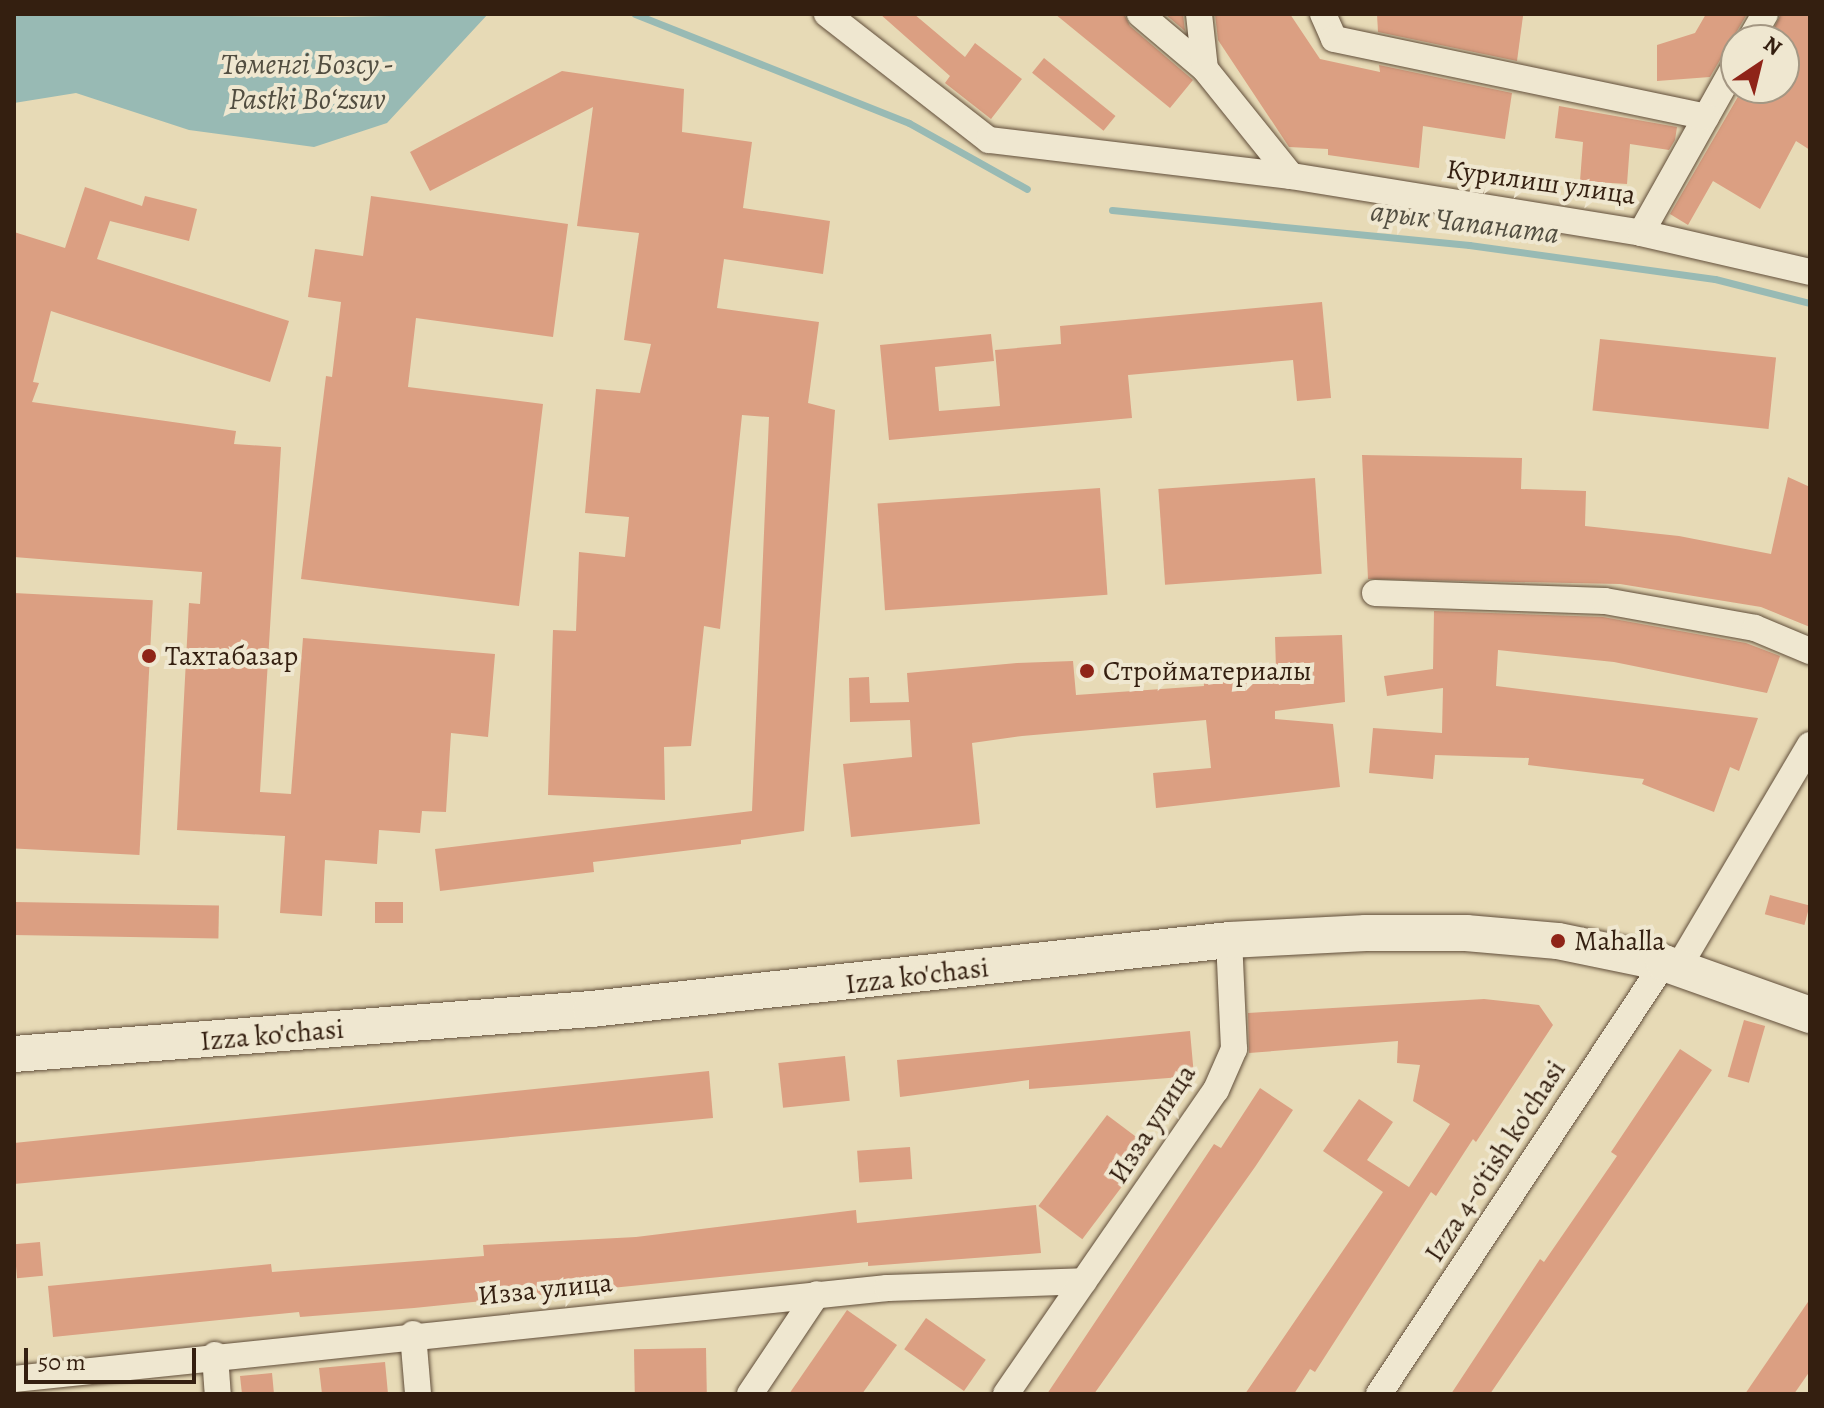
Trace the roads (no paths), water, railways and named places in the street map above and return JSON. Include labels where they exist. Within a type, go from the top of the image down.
[{"type":"main road","name":"Izza ko'chasi","points":[[14,1054],[797,990],[1229,940],[1466,933],[1558,941],[1671,965],[1810,1015]]},
{"type":"street","name":"Курилиш улица","points":[[827,14],[989,140],[1291,176],[1641,233],[1720,92]]},
{"type":"street","points":[[1140,14],[1205,69],[1291,176]]},
{"type":"street","points":[[1199,14],[1205,69]]},
{"type":"street","points":[[1323,14],[1334,39],[1706,117]]},
{"type":"street","points":[[1641,233],[1810,272]]},
{"type":"street","points":[[1375,593],[1605,601],[1755,628],[1810,651]]},
{"type":"street","name":"Izza 4-o'tish ko'chasi","points":[[1379,1394],[1671,965],[1810,745]]},
{"type":"street","name":"Изза улица","points":[[1006,1394],[1216,1090],[1234,1049],[1229,940]]},
{"type":"street","name":"Изза улица","points":[[14,1379],[413,1334],[817,1294],[1084,1281]]},
{"type":"street","points":[[750,1394],[817,1294]]},
{"type":"street","points":[[413,1334],[418,1394]]},
{"type":"street","points":[[215,1355],[218,1394]]},
{"type":"water","name":"Төменгі Бозсу - Pastki Boʻzsuv","points":[[14,14],[340,17],[488,14],[387,123],[314,147],[189,130],[76,93],[14,103]]},
{"type":"waterway","name":"арык Чапаната","points":[[635,14],[909,123],[1027,189]]},
{"type":"waterway","name":"арык Чапаната","points":[[1112,210],[1469,245],[1715,279],[1810,303]]},
{"type":"place","name":"Тахтабазар","points":[[149,656]]},
{"type":"place","name":"Стройматериалы","points":[[1087,671]]},
{"type":"place","name":"Mahalla","points":[[1558,941]]}]
